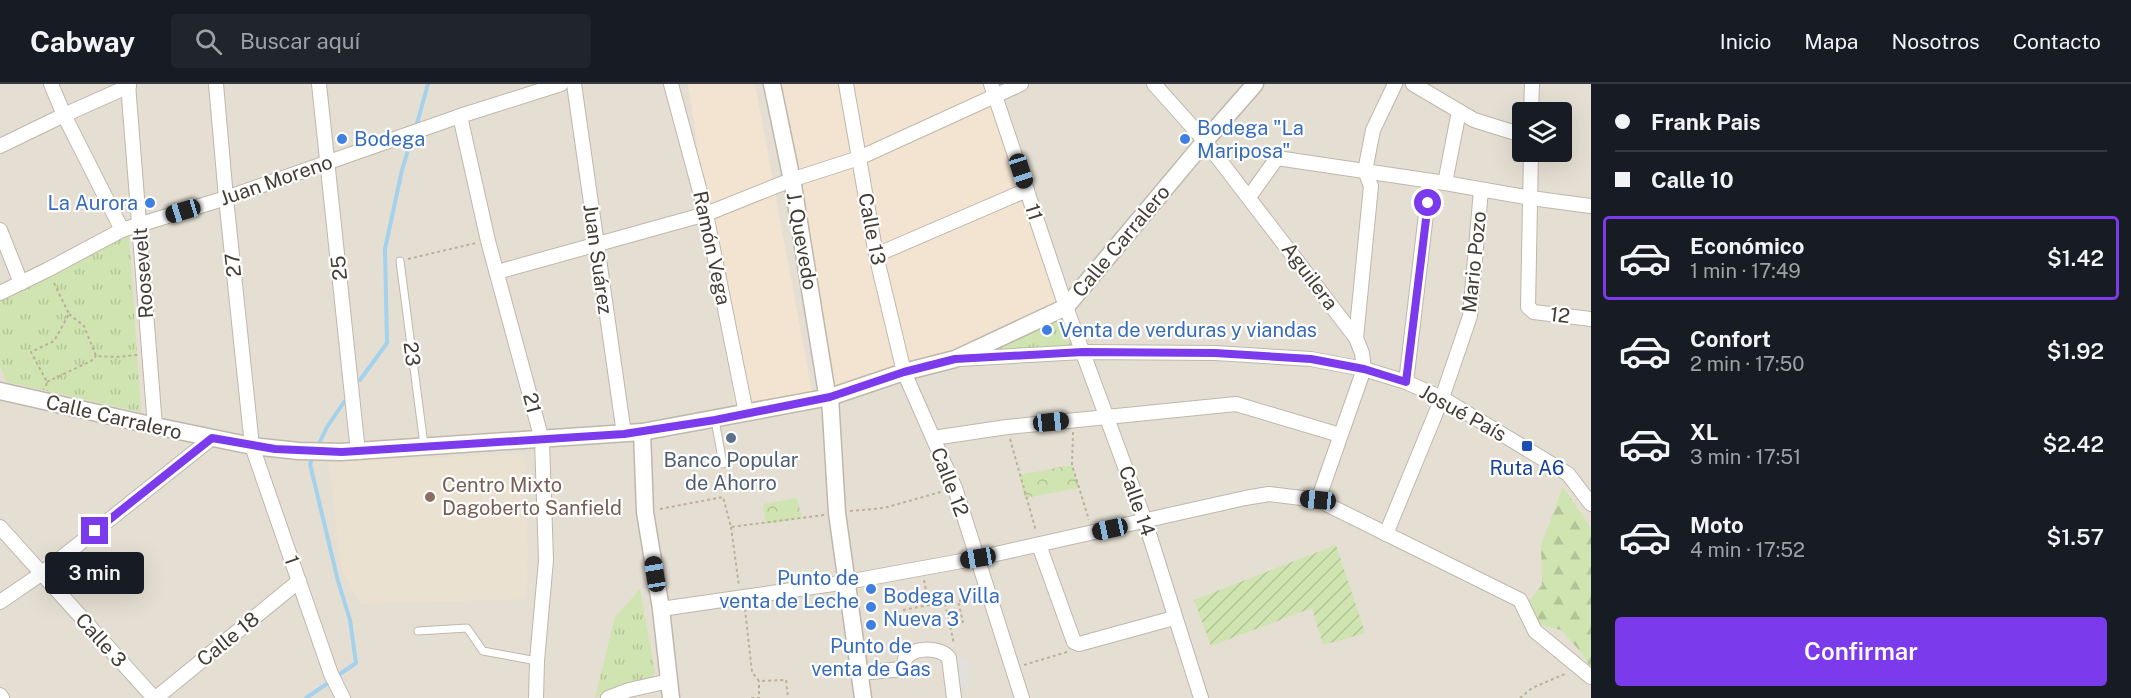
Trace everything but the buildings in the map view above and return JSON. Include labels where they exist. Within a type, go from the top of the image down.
[{"type":"street","points":[[51,84],[64,115],[122,230]]},
{"type":"street","name":"27","points":[[216,84],[252,446]]},
{"type":"street","name":"25","points":[[320,84],[358,452]]},
{"type":"street","name":"Juan Moreno","points":[[0,293],[122,230],[226,198],[460,116],[561,84]]},
{"type":"street","name":"Juan Suárez","points":[[574,84],[624,434]]},
{"type":"street","name":"Ramón Vega","points":[[671,84],[706,214],[746,413]]},
{"type":"street","name":"J. Quevedo","points":[[772,84],[791,180],[826,388],[830,397],[837,513],[864,698]]},
{"type":"street","name":"Calle 13","points":[[846,84],[876,255],[904,372]]},
{"type":"street","points":[[497,272],[706,214],[791,180],[859,158],[993,91],[1021,84]]},
{"type":"street","name":"Aguilera","points":[[1154,84],[1205,141],[1356,338],[1362,353],[1364,369]]},
{"type":"street","name":"Calle Carralero","points":[[2,388],[42,401],[252,446],[329,452],[624,434],[715,420],[830,397],[904,372],[955,359],[1066,307],[1255,84]]},
{"type":"street","points":[[1356,338],[1371,186],[1365,171],[1373,130],[1395,84]]},
{"type":"street","points":[[1413,84],[1474,120],[1512,132]]},
{"type":"street","points":[[1531,102],[1532,84]]},
{"type":"street","points":[[0,146],[129,85]]},
{"type":"street","name":"Roosevelt","points":[[129,85],[155,426]]},
{"type":"street","name":"11","points":[[993,91],[1066,307]]},
{"type":"street","points":[[1445,183],[1459,111]]},
{"type":"street","name":"21","points":[[460,116],[488,241],[542,440],[546,560],[536,698]]},
{"type":"street","points":[[1249,197],[1277,158],[1591,206]]},
{"type":"street","points":[[1531,162],[1531,198]]},
{"type":"street","points":[[1406,382],[1430,181]]},
{"type":"street","points":[[876,255],[1027,190]]},
{"type":"street","name":"Mario Pozo","points":[[1386,534],[1442,398],[1470,316],[1481,190]]},
{"type":"street","name":"12","points":[[1531,198],[1528,308],[1530,311],[1591,319]]},
{"type":"street","points":[[0,230],[21,283]]},
{"type":"street","name":"Calle 14","points":[[1066,307],[1145,521],[1201,698]]},
{"type":"street","name":"Josué País","points":[[955,359],[1083,352],[1225,353],[1311,359],[1364,369],[1406,382],[1442,398],[1568,474],[1591,504]]},
{"type":"street","points":[[1318,500],[1364,369]]},
{"type":"street","name":"Calle 12","points":[[904,372],[955,488],[1022,698]]},
{"type":"street","points":[[933,438],[1007,427],[1236,404],[1340,435]]},
{"type":"street","points":[[608,698],[628,690],[670,690],[661,609],[645,512],[642,432]]},
{"type":"street","points":[[0,602],[41,574],[212,438]]},
{"type":"street","name":"1","points":[[252,446],[340,694]]},
{"type":"street","points":[[661,609],[847,582],[978,558],[1269,494],[1318,500],[1520,600],[1535,631],[1591,677]]},
{"type":"street","name":"Calle 3","points":[[0,527],[155,698]]},
{"type":"street","points":[[1039,545],[1074,642],[1079,644],[1174,618]]},
{"type":"street","name":"Calle 18","points":[[155,698],[299,581]]},
{"type":"street","points":[[860,673],[903,669],[905,659],[916,651],[945,652],[949,658],[954,698]]},
{"type":"lane","name":"23","points":[[400,261],[424,448]]},
{"type":"lane","points":[[715,420],[723,464]]},
{"type":"lane","points":[[418,631],[468,628],[483,651],[537,661]]},
{"type":"path","points":[[400,261],[488,241]]},
{"type":"path","points":[[47,270],[69,314],[84,326],[96,356]]},
{"type":"path","points":[[42,401],[47,382],[31,352],[54,341],[69,314]]},
{"type":"path","points":[[47,382],[91,361],[96,356],[150,354]]},
{"type":"path","points":[[1073,420],[1072,465],[1093,533]]},
{"type":"path","points":[[1007,427],[1039,545]]},
{"type":"path","points":[[731,527],[869,508],[884,508],[955,488]]},
{"type":"path","points":[[645,512],[723,497],[731,527],[752,672],[759,681],[759,698],[751,698]]},
{"type":"path","points":[[921,568],[929,605]]},
{"type":"path","points":[[950,625],[963,622],[958,601],[989,594]]},
{"type":"path","points":[[903,610],[945,603],[955,645],[935,650]]},
{"type":"path","points":[[1012,668],[1076,649],[1079,644]]},
{"type":"path","points":[[1520,698],[1532,688],[1578,666]]},
{"type":"path","points":[[759,681],[786,680],[789,698]]},
{"type":"shaded area","points":[[0,84],[1591,84],[1591,698],[0,698]]},
{"type":"shaded area","points":[[688,84],[755,84],[812,392],[735,408]]},
{"type":"shaded area","points":[[773,84],[991,84],[1066,307],[904,372],[826,388]]},
{"type":"shaded area","name":"Centro Mixto Dagoberto Sanfield","points":[[524,454],[528,554],[525,599],[361,604],[342,571],[329,462]]},
{"type":"shaded area","points":[[966,658],[970,686],[952,688],[949,660]]},
{"type":"green space","points":[[129,235],[141,412],[7,382],[0,366],[0,301]]},
{"type":"green space","points":[[1066,307],[1083,352],[955,359]]},
{"type":"green space","points":[[1072,465],[1079,488],[1025,498],[1019,475]]},
{"type":"green space","points":[[1563,487],[1591,528],[1591,668],[1580,651],[1561,630],[1525,621],[1529,601],[1542,585],[1541,545]]},
{"type":"green space","points":[[797,498],[802,518],[766,524],[763,504]]},
{"type":"green space","points":[[1336,545],[1365,633],[1323,645],[1312,608],[1211,646],[1194,600]]},
{"type":"green space","points":[[640,589],[655,672],[652,679],[595,698],[615,617]]},
{"type":"waterway","points":[[416,127],[428,84]]},
{"type":"waterway","points":[[360,380],[387,343],[385,249],[402,170],[412,137]]},
{"type":"waterway","points":[[317,448],[327,427],[344,402]]},
{"type":"waterway","points":[[313,457],[310,464],[338,581],[350,620],[356,663],[337,676]]},
{"type":"waterway","points":[[306,698],[331,681]]},
{"type":"place","name":"Bodega","points":[[342,139]]},
{"type":"place","name":"Bodega \"La Mariposa\"","points":[[1185,139]]},
{"type":"place","name":"La Aurora","points":[[150,203]]},
{"type":"place","name":"Venta de verduras y viandas","points":[[1047,330]]},
{"type":"place","name":"Banco Popular de Ahorro","points":[[731,438]]},
{"type":"place","name":"Ruta A6","points":[[1527,446]]},
{"type":"place","name":"Centro Mixto Dagoberto Sanfield","points":[[430,497]]},
{"type":"place","name":"Punto de venta de Leche","points":[[871,589]]},
{"type":"place","name":"Bodega Villa Nueva 3","points":[[871,607]]},
{"type":"place","name":"Punto de venta de Gas","points":[[871,625]]},
{"type":"route","points":[[95,531],[212,438],[275,449],[342,452],[624,434],[715,420],[830,397],[904,372],[955,359],[1083,352],[1215,353],[1311,359],[1364,369],[1406,382],[1428,203]]}]
